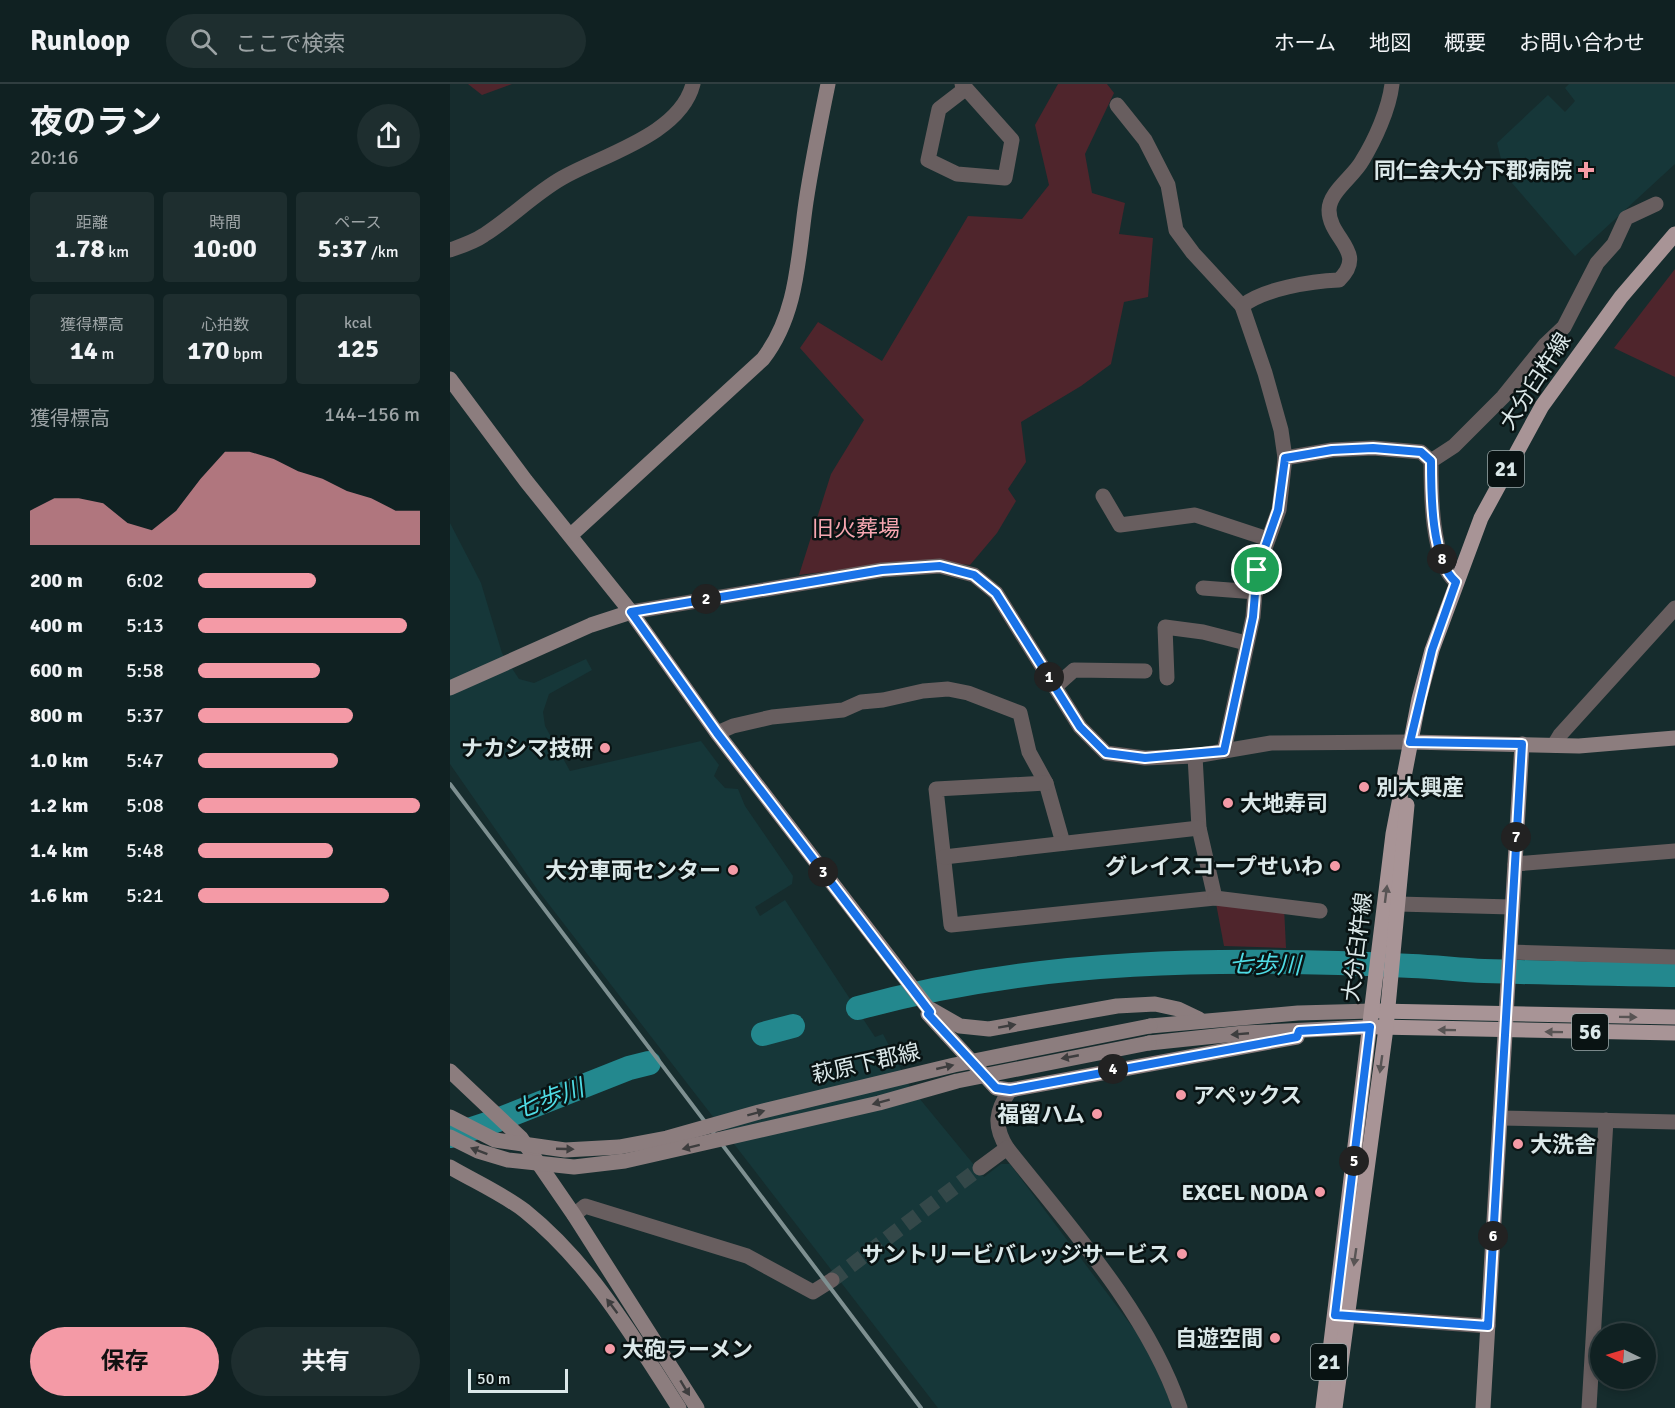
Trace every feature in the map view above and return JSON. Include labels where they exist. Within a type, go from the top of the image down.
[{"type":"main road","name":"大分臼杵線","points":[[1335,1408],[1341,1316],[1377,1017],[1383,985],[1393,834],[1410,742],[1432,650],[1456,582],[1494,492],[1542,406],[1621,297],[1675,234]]},
{"type":"main road","name":"大分臼杵線","points":[[1386,952],[1398,904],[1410,742]]},
{"type":"main road","name":"56","points":[[1377,1017],[1506,1015],[1675,1017]]},
{"type":"main road","name":"大分臼杵線","points":[[1323,1408],[1341,1316],[1386,1028],[1377,1017]]},
{"type":"main road","name":"56","points":[[1386,1028],[1675,1033]]},
{"type":"street","points":[[450,250],[483,236],[563,178],[606,159],[650,133],[669,120],[684,104],[693,84]]},
{"type":"street","points":[[571,535],[763,359],[778,340],[786,322],[796,275],[806,201],[828,84]]},
{"type":"street","points":[[1242,306],[1253,297],[1319,281],[1339,280],[1348,271],[1350,254],[1336,229],[1329,210],[1335,195],[1363,161],[1390,100],[1392,84]]},
{"type":"street","points":[[963,86],[1012,140],[1005,178],[957,174],[928,160],[939,109],[963,86]]},
{"type":"street","points":[[1118,105],[1145,140],[1168,185],[1176,230],[1206,268],[1242,306],[1265,373],[1281,430],[1285,458],[1278,510],[1257,570],[1256,592],[1224,751]]},
{"type":"street","points":[[1431,461],[1454,446],[1503,397],[1545,345],[1564,327],[1597,263],[1614,244],[1626,218],[1656,204]]},
{"type":"street","points":[[450,379],[526,481],[631,612],[717,733],[930,1012],[928,1014],[996,1088],[1010,1090],[1297,1037],[1299,1031]]},
{"type":"street","points":[[1285,458],[1332,450],[1373,448],[1421,452],[1431,461],[1431,502],[1447,574],[1456,582]]},
{"type":"street","points":[[1103,496],[1120,525],[1195,515],[1268,539]]},
{"type":"street","points":[[450,688],[591,625],[631,612],[882,570],[940,566],[974,575],[996,593],[1080,727],[1106,753],[1145,758],[1195,756],[1271,743],[1410,742],[1590,746],[1675,738]]},
{"type":"street","points":[[1203,588],[1256,592]]},
{"type":"street","points":[[1554,745],[1560,735],[1675,608]]},
{"type":"street","points":[[1167,678],[1165,627],[1203,632],[1246,643]]},
{"type":"street","points":[[1055,687],[1074,670],[1145,671]]},
{"type":"street","points":[[717,733],[734,726],[772,717],[843,710],[861,702],[883,700],[923,691],[948,689],[968,693],[1020,713],[1029,752],[1046,783],[1063,843]]},
{"type":"street","points":[[1483,1408],[1522,744]]},
{"type":"street","points":[[1195,756],[1199,828],[1215,898]]},
{"type":"street","points":[[1046,783],[936,789],[951,925],[1215,898],[1320,911]]},
{"type":"street","points":[[944,857],[1199,828]]},
{"type":"street","points":[[1515,864],[1675,851]]},
{"type":"street","points":[[1398,904],[1512,907]]},
{"type":"street","points":[[1510,954],[1675,957]]},
{"type":"street","points":[[930,1012],[933,1010],[960,1026],[989,1029],[1117,1006],[1155,1004],[1178,1009],[1199,1020]]},
{"type":"street","name":"萩原下郡線","points":[[450,1117],[495,1140],[565,1150],[619,1147],[667,1138],[759,1112],[954,1065],[1150,1026],[1199,1020],[1377,1017]]},
{"type":"street","name":"萩原下郡線","points":[[450,1137],[478,1151],[508,1160],[574,1167],[625,1161],[879,1103],[957,1081],[1149,1043],[1299,1031],[1377,1017]]},
{"type":"street","points":[[454,1073],[521,1138],[574,1215],[697,1408]]},
{"type":"street","points":[[1010,1090],[998,1108],[996,1118],[998,1129],[1007,1148],[1144,1328],[1163,1363],[1180,1408]]},
{"type":"street","points":[[1500,1118],[1675,1122]]},
{"type":"street","points":[[1589,1408],[1606,1120]]},
{"type":"street","points":[[980,1168],[1007,1148]]},
{"type":"street","points":[[450,1167],[524,1210],[578,1261],[622,1319],[679,1408]]},
{"type":"street","points":[[574,1215],[585,1206],[747,1256],[813,1292],[832,1280]]},
{"type":"street","points":[[1341,1316],[1488,1326]]},
{"type":"shaded area","name":"同仁会大分下郡病院","points":[[1569,84],[1675,84],[1675,164],[1575,256],[1505,175],[1497,143],[1548,95],[1565,112],[1575,101],[1565,88]]},
{"type":"shaded area","points":[[450,523],[481,583],[502,653],[519,679],[534,683],[586,659],[592,670],[549,694],[543,712],[545,726],[570,771],[701,741],[719,765],[714,776],[725,788],[738,789],[745,806],[793,876],[792,884],[755,907],[760,916],[785,900],[875,1037],[883,1034],[910,1087],[984,1177],[1001,1164],[1010,1164],[1146,1345],[1173,1408],[938,1408],[537,889],[450,764]]},
{"type":"green space","points":[[468,84],[512,84],[482,95]]},
{"type":"green space","name":"旧火葬場","points":[[1058,84],[1107,84],[1114,93],[1085,154],[1092,193],[1125,203],[1119,234],[1153,238],[1148,297],[1124,302],[1111,364],[1081,386],[1021,422],[1026,462],[1008,489],[1016,501],[997,533],[970,565],[921,560],[799,575],[831,474],[864,420],[800,348],[818,322],[882,361],[968,216],[1022,219],[1049,185],[1035,125]]},
{"type":"green space","points":[[1675,269],[1675,377],[1614,348]]},
{"type":"green space","points":[[1215,898],[1284,907],[1286,948],[1224,946]]},
{"type":"waterway","name":"七歩川","points":[[858,1008],[926,991],[994,979],[1064,970],[1203,962],[1342,963],[1484,971],[1675,975]]},
{"type":"waterway","name":"七歩川","points":[[763,1034],[793,1026]]},
{"type":"waterway","name":"七歩川","points":[[450,1136],[490,1123],[629,1068],[649,1063]]},
{"type":"tunnel","points":[[832,1280],[980,1168]]},
{"type":"railway","points":[[450,784],[921,1408]]},
{"type":"place","name":"同仁会大分下郡病院","points":[[1586,170]]},
{"type":"place","name":"ナカシマ技研","points":[[605,748]]},
{"type":"place","name":"別大興産","points":[[1364,787]]},
{"type":"place","name":"大地寿司","points":[[1228,803]]},
{"type":"place","name":"グレイスコープせいわ","points":[[1335,866]]},
{"type":"place","name":"大分車両センター","points":[[733,870]]},
{"type":"place","name":"アペックス","points":[[1181,1095]]},
{"type":"place","name":"福留ハム","points":[[1097,1114]]},
{"type":"place","name":"大洗舎","points":[[1518,1144]]},
{"type":"place","name":"EXCEL NODA","points":[[1320,1192]]},
{"type":"place","name":"サントリービバレッジサービス","points":[[1182,1254]]},
{"type":"place","name":"自遊空間","points":[[1275,1338]]},
{"type":"place","name":"大砲ラーメン","points":[[610,1349]]},
{"type":"route","points":[[1373,448],[1421,452],[1431,461],[1431,502],[1447,574],[1456,582],[1432,650],[1410,742],[1522,744],[1488,1326],[1335,1315],[1370,1027],[1299,1031],[1297,1037],[1058,1079],[1010,1090],[996,1088],[928,1014],[930,1012],[717,733],[631,612],[882,570],[940,566],[974,575],[996,593],[1080,727],[1106,753],[1145,758],[1195,756],[1224,751],[1253,617],[1257,570],[1278,510],[1285,458],[1332,450],[1373,448]]}]
